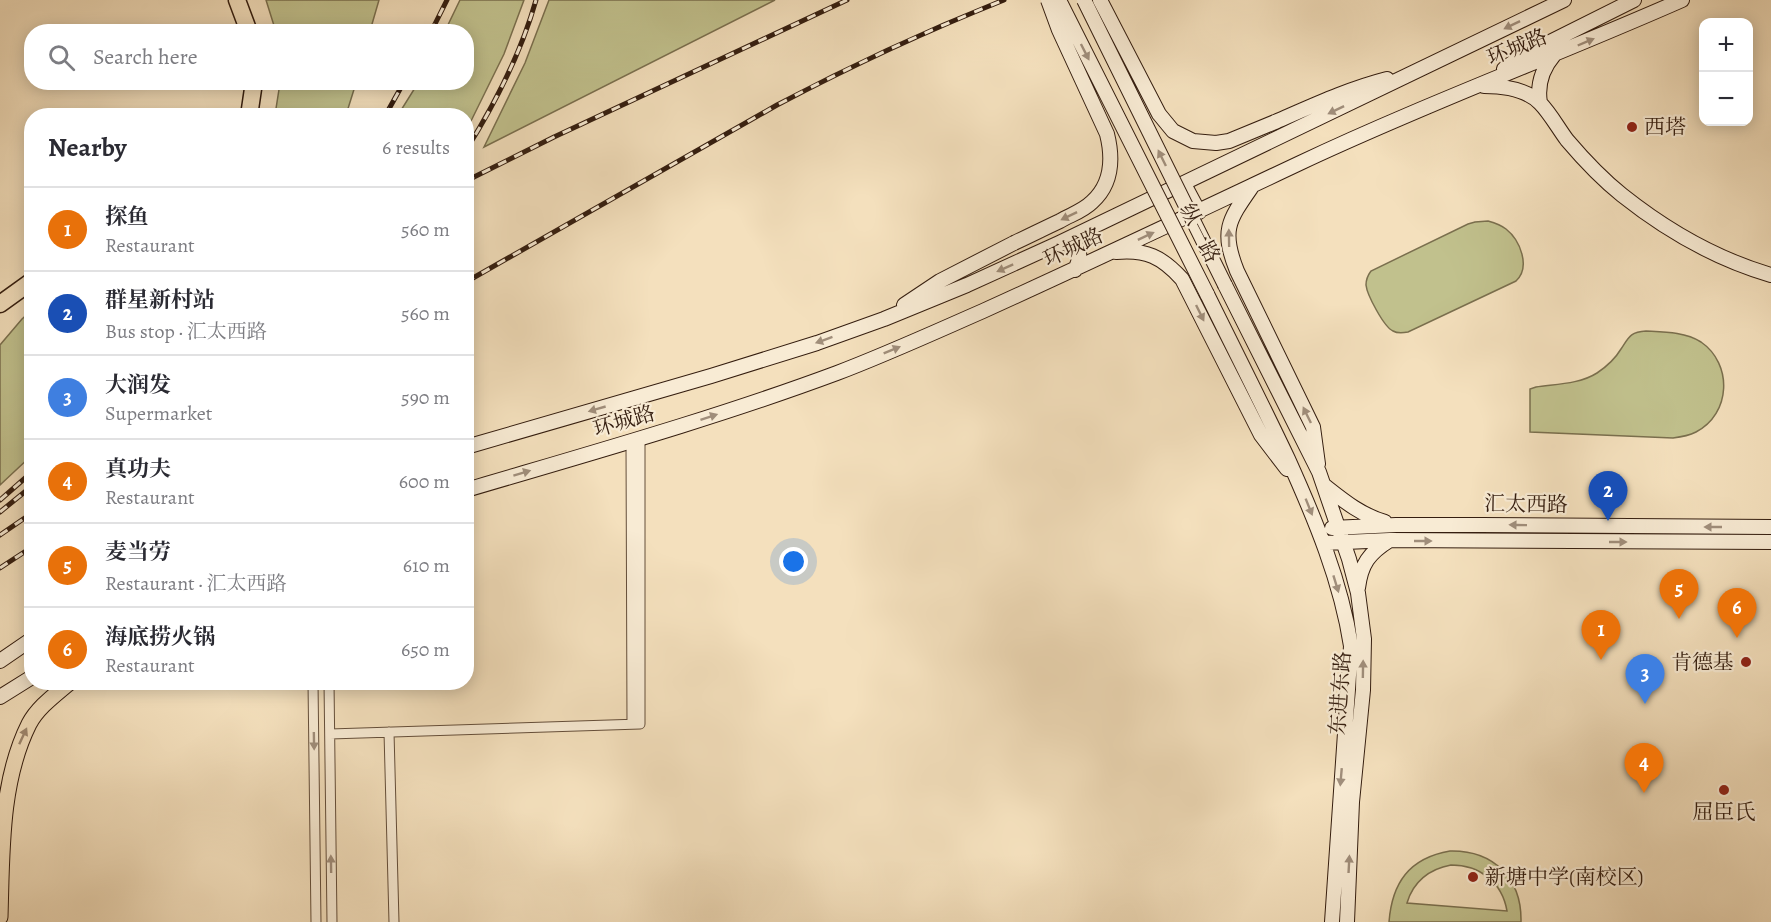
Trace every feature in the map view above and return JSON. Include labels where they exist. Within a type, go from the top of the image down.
[{"type":"highway","points":[[237,0],[246,24]]},
{"type":"highway","points":[[250,108],[253,90]]},
{"type":"highway","points":[[0,304],[24,286]]},
{"type":"main road","points":[[474,445],[711,376],[817,343],[884,319],[940,281],[1079,211],[1092,202],[1107,180],[1110,169],[1110,145],[1107,134],[1062,39],[1048,0]]},
{"type":"main road","name":"纵一路","points":[[1059,0],[1207,294],[1300,486]]},
{"type":"main road","name":"纵一路","points":[[1084,0],[1322,478]]},
{"type":"main road","points":[[1100,0],[1159,114],[1173,130],[1193,141],[1216,143],[1229,141],[1358,87],[1421,69]]},
{"type":"main road","name":"环城路","points":[[884,319],[967,285],[1059,243],[1564,0]]},
{"type":"main road","points":[[1488,81],[1522,56],[1634,0]]},
{"type":"main road","name":"环城路","points":[[474,488],[766,399],[840,372],[914,342],[1075,270],[1301,162],[1682,0]]},
{"type":"main road","points":[[1540,103],[1539,89],[1542,74],[1555,54]]},
{"type":"main road","points":[[1473,87],[1504,87],[1523,93],[1540,103],[1584,159],[1638,207],[1699,246],[1771,274]]},
{"type":"main road","points":[[1184,184],[1198,212]]},
{"type":"main road","points":[[1252,187],[1235,210],[1228,229],[1229,249],[1237,271],[1313,427],[1322,478],[1352,507],[1364,514],[1396,525]]},
{"type":"main road","points":[[1059,243],[1070,243],[1080,252],[1080,260],[1075,270]]},
{"type":"main road","points":[[1108,253],[1136,251],[1152,255],[1168,264],[1182,279],[1261,435],[1300,486]]},
{"type":"main road","points":[[1190,293],[1196,278],[1204,270],[1220,265],[1237,271]]},
{"type":"main road","name":"东进东路","points":[[1322,478],[1358,593],[1364,639],[1363,690],[1352,802],[1347,922]]},
{"type":"main road","name":"东进东路","points":[[1300,486],[1323,543],[1352,646],[1332,922]]},
{"type":"main road","name":"汇太西路","points":[[1318,529],[1396,525],[1771,527]]},
{"type":"main road","points":[[1737,527],[1737,542]]},
{"type":"main road","points":[[1358,593],[1360,577],[1368,558],[1390,540]]},
{"type":"main road","name":"汇太西路","points":[[1323,543],[1390,540],[1771,542]]},
{"type":"main road","points":[[0,661],[24,644]]},
{"type":"main road","points":[[0,697],[24,682]]},
{"type":"main road","points":[[0,917],[8,779],[17,749],[29,723],[47,701],[60,690]]},
{"type":"street","points":[[330,734],[636,724],[635,440]]},
{"type":"street","points":[[313,690],[316,922]]},
{"type":"street","points":[[329,690],[332,922]]},
{"type":"street","points":[[389,732],[394,922]]},
{"type":"green space","points":[[266,0],[379,0],[372,24],[274,24]]},
{"type":"green space","points":[[460,0],[524,0],[504,54],[474,115],[474,108],[402,108],[414,90],[474,90],[474,24],[448,24]]},
{"type":"green space","points":[[549,0],[775,0],[484,147],[525,63]]},
{"type":"green space","points":[[279,90],[354,90],[348,108],[276,108]]},
{"type":"green space","points":[[1488,221],[1506,229],[1516,240],[1522,254],[1523,269],[1516,281],[1408,332],[1397,333],[1389,328],[1376,310],[1367,290],[1366,281],[1371,271],[1468,224]]},
{"type":"green space","points":[[24,317],[24,463],[0,485],[0,345]]},
{"type":"green space","points":[[1646,331],[1688,336],[1701,342],[1719,363],[1724,388],[1716,413],[1708,424],[1696,432],[1673,438],[1530,432],[1530,389],[1590,377],[1616,356],[1630,336]]},
{"type":"green space","points":[[1450,851],[1465,852],[1492,861],[1510,880],[1516,892],[1521,922],[1389,922],[1394,895],[1405,874],[1413,866],[1436,854]],"holes":[[[1451,865],[1462,866],[1488,877],[1500,892],[1507,911],[1407,903],[1413,889],[1429,873]]]},
{"type":"railway","points":[[435,24],[447,0]]},
{"type":"railway","points":[[474,137],[506,78],[523,39],[536,0]]},
{"type":"railway","points":[[474,177],[554,137],[847,0]]},
{"type":"railway","points":[[474,277],[777,105],[889,50],[1004,0]]},
{"type":"railway","points":[[389,108],[400,90]]},
{"type":"railway","points":[[0,500],[24,479]]},
{"type":"railway","points":[[0,512],[24,492]]},
{"type":"railway","points":[[0,535],[24,518]]},
{"type":"railway","points":[[0,568],[24,552]]},
{"type":"place","name":"西塔","points":[[1632,127]]},
{"type":"place","name":"群星新村站","points":[[1608,521]]},
{"type":"place","name":"麦当劳","points":[[1679,619]]},
{"type":"place","name":"海底捞火锅","points":[[1737,638]]},
{"type":"place","name":"探鱼","points":[[1601,660]]},
{"type":"place","name":"肯德基","points":[[1746,662]]},
{"type":"place","name":"大润发","points":[[1645,704]]},
{"type":"place","name":"屈臣氏","points":[[1724,790]]},
{"type":"place","name":"真功夫","points":[[1644,793]]},
{"type":"place","name":"新塘中学(南校区)","points":[[1473,877]]}]
